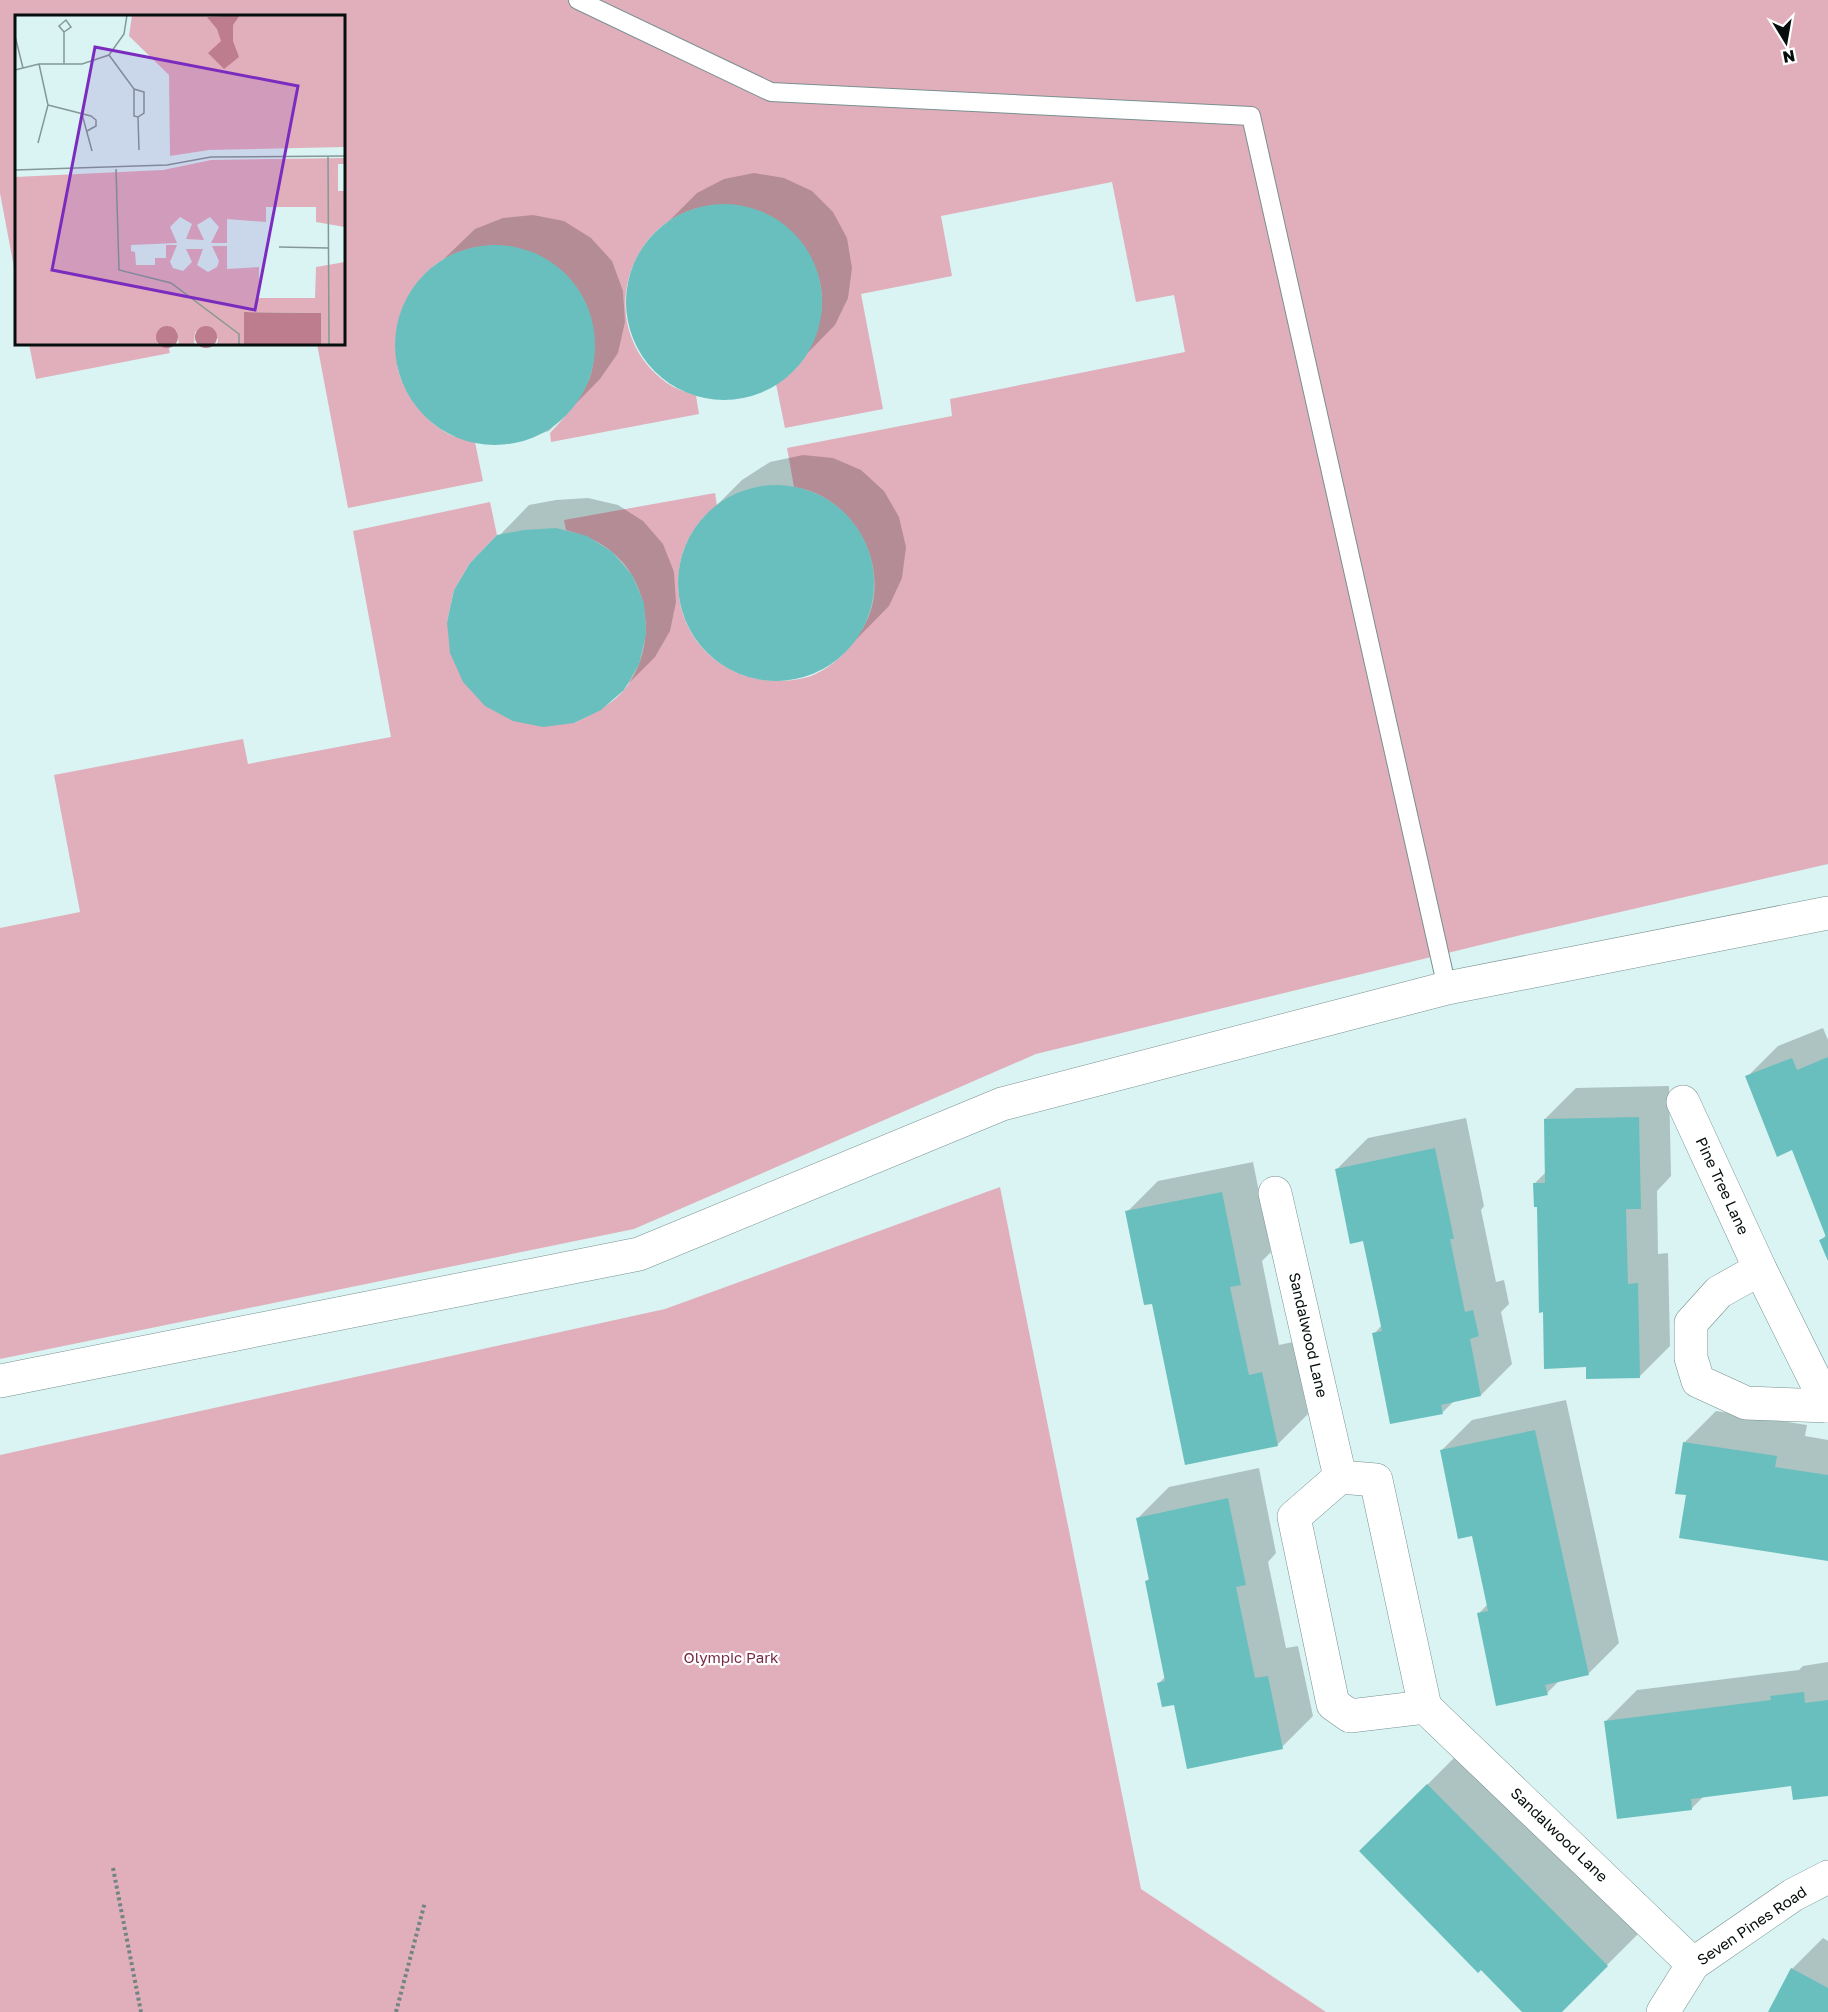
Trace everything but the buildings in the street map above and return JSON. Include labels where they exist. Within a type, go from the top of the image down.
[{"type":"street","points":[[0,1381],[639,1254],[1002,1104],[1447,988],[1828,913]]},
{"type":"street","name":"Pine Tree Lane","points":[[1683,1102],[1760,1269],[1828,1406],[1746,1402],[1698,1381],[1690,1358],[1691,1323],[1719,1292],[1760,1269]]},
{"type":"street","name":"Sandalwood Lane","points":[[1275,1193],[1340,1477]]},
{"type":"street","points":[[1340,1477],[1376,1480],[1425,1707],[1350,1716],[1333,1704],[1294,1517],[1340,1477]]},
{"type":"street","name":"Sandalwood Lane","points":[[1425,1707],[1693,1964]]},
{"type":"street","name":"Seven Pines Road","points":[[1663,2012],[1693,1964],[1793,1895],[1828,1877]]},
{"type":"lane","points":[[578,0],[771,92],[1251,116],[1447,988]]},
{"type":"path","points":[[114,1868],[141,2012]]},
{"type":"path","points":[[396,2012],[425,1902]]},
{"type":"green space","points":[[0,0],[1828,0],[1828,864],[1521,935],[1036,1054],[634,1229],[0,1359],[0,928],[80,912],[54,775],[243,739],[248,764],[391,737],[353,531],[490,502],[497,535],[470,563],[454,590],[447,622],[574,723],[619,696],[635,674],[642,656],[645,618],[642,599],[625,565],[601,544],[566,530],[564,520],[715,493],[717,506],[696,526],[683,552],[678,581],[681,608],[691,632],[707,652],[727,668],[752,678],[779,681],[808,677],[828,667],[853,643],[871,610],[875,590],[868,550],[859,532],[847,515],[831,502],[814,492],[794,487],[787,448],[952,416],[950,399],[1185,352],[1174,295],[1136,302],[1112,182],[941,216],[952,276],[861,294],[883,409],[785,428],[776,384],[795,369],[810,348],[815,336],[822,300],[817,272],[798,239],[773,218],[753,209],[739,206],[703,207],[672,219],[649,239],[633,266],[626,296],[628,328],[642,357],[667,383],[696,396],[699,414],[551,442],[550,433],[578,399],[591,375],[594,337],[587,305],[570,280],[548,261],[520,249],[491,246],[462,251],[435,265],[413,289],[400,315],[396,333],[396,353],[403,385],[416,406],[443,431],[475,442],[483,481],[348,508],[317,345],[345,345],[345,15],[15,15],[15,273],[0,193]]},
{"type":"green space","points":[[29,345],[168,345],[170,353],[36,379]]},
{"type":"green space","name":"Olympic Park","points":[[1000,1187],[1141,1889],[1326,2012],[0,2012],[0,1455],[665,1309]]}]
